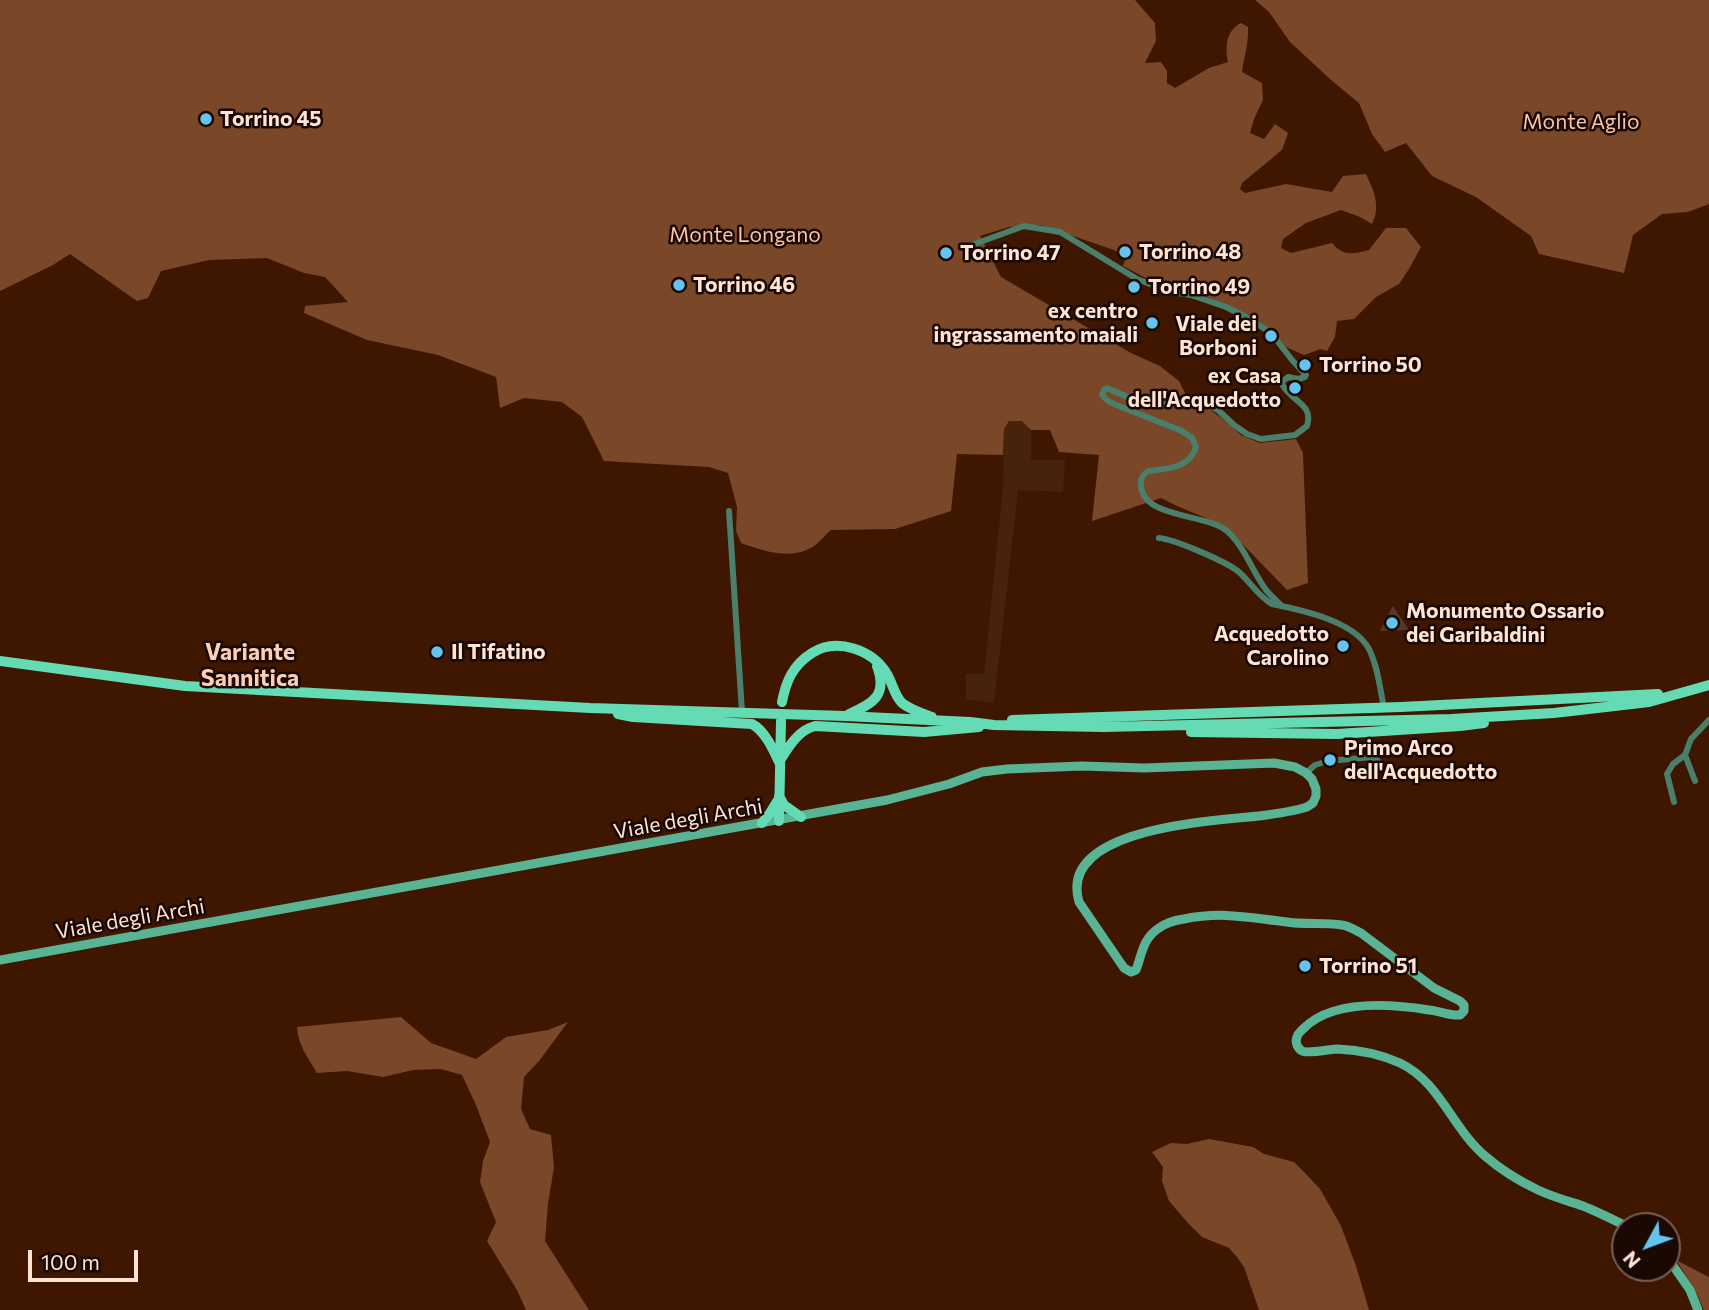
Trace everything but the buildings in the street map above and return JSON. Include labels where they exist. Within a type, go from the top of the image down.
[{"type":"main road","points":[[782,702],[793,670],[798,664],[815,651],[848,647],[875,660],[887,674],[895,694],[904,704],[915,711],[942,720]]},
{"type":"main road","points":[[845,716],[867,706],[879,692],[881,683],[875,660]]},
{"type":"main road","points":[[0,661],[185,685],[590,708],[1103,727],[1451,719],[1554,713],[1649,702],[1709,685]]},
{"type":"main road","points":[[970,722],[1384,708],[1680,693]]},
{"type":"main road","points":[[590,708],[634,717],[752,724],[774,750],[779,762]]},
{"type":"main road","points":[[779,821],[781,721]]},
{"type":"main road","points":[[779,762],[801,733],[814,726],[924,732],[994,725]]},
{"type":"main road","name":"Viale degli Archi","points":[[0,960],[801,817],[887,800],[949,784],[982,772],[1082,766],[1144,768],[1274,763],[1295,766],[1307,773]]},
{"type":"main road","points":[[1307,773],[1316,792],[1313,803],[1307,807],[1290,812],[1197,822],[1147,832],[1112,844],[1090,858],[1081,870],[1076,893],[1079,902],[1124,968],[1131,972],[1136,970],[1146,940],[1160,926],[1181,919],[1222,914],[1249,916],[1288,923],[1342,925],[1362,933],[1434,988],[1460,1001],[1464,1005],[1464,1011],[1455,1016],[1397,1007],[1340,1008],[1308,1023],[1297,1035],[1298,1048],[1305,1051],[1364,1051],[1385,1057],[1416,1072],[1430,1085],[1458,1127],[1496,1165],[1536,1189],[1611,1219]]},
{"type":"main road","points":[[779,796],[784,805],[801,817]]},
{"type":"main road","points":[[762,823],[774,808],[779,796]]},
{"type":"main road","points":[[1681,1277],[1690,1290],[1698,1310]]},
{"type":"street","points":[[969,246],[1024,226],[1060,232],[1137,279],[1171,292],[1191,295],[1226,307],[1272,334],[1306,375],[1298,379],[1288,377],[1282,384],[1284,389],[1306,408],[1308,414],[1307,426],[1295,435],[1261,439],[1247,434],[1218,410],[1198,403],[1144,401],[1107,388],[1102,395],[1114,404],[1182,431],[1192,438],[1196,447],[1189,460],[1178,467],[1148,471],[1142,477],[1145,499],[1158,508],[1213,523],[1226,531],[1242,550],[1266,591],[1282,606]]},
{"type":"street","points":[[729,511],[742,712]]},
{"type":"street","points":[[1159,538],[1196,550],[1238,571],[1265,600],[1344,626],[1357,634],[1373,659],[1384,708]]},
{"type":"street","points":[[1674,802],[1667,774],[1673,764],[1685,755],[1691,739],[1709,720]]},
{"type":"street","points":[[1685,755],[1695,781]]},
{"type":"street","points":[[1307,773],[1315,765],[1328,761],[1372,757],[1378,761]]},
{"type":"shaded area","points":[[1009,421],[1022,421],[1031,430],[1031,460],[1065,460],[1063,492],[1018,490],[994,703],[966,699],[966,674],[984,674],[1003,489],[1004,429]]},
{"type":"shaded area","points":[[1393,606],[1409,630],[1380,631]]},
{"type":"green space","name":"Monte Longano","points":[[0,0],[1135,0],[1155,23],[1156,41],[1145,63],[1161,62],[1167,71],[1167,83],[1175,88],[1209,68],[1228,62],[1227,45],[1232,30],[1241,23],[1248,27],[1242,72],[1262,83],[1263,100],[1250,133],[1264,139],[1275,124],[1288,133],[1282,150],[1242,183],[1240,189],[1245,193],[1286,184],[1332,192],[1343,176],[1366,174],[1376,205],[1372,224],[1341,210],[1306,223],[1283,239],[1281,248],[1291,253],[1332,243],[1345,252],[1358,253],[1369,250],[1386,228],[1406,228],[1421,247],[1399,284],[1376,297],[1354,319],[1337,321],[1335,337],[1327,351],[1321,349],[1304,355],[1286,347],[1274,333],[1251,315],[1230,311],[1208,299],[1155,283],[1123,266],[1126,256],[1114,250],[1041,225],[1009,227],[980,236],[1001,277],[1131,353],[1160,366],[1179,381],[1191,405],[1208,408],[1241,435],[1260,443],[1296,439],[1303,453],[1308,583],[1287,590],[1225,526],[1161,498],[1092,521],[1099,455],[1059,452],[1050,430],[1031,430],[1022,421],[1009,421],[1004,429],[1003,455],[957,454],[951,511],[895,529],[831,530],[805,551],[778,553],[741,543],[736,531],[737,507],[728,473],[709,467],[604,461],[582,417],[562,402],[524,398],[500,408],[496,377],[438,355],[367,340],[304,313],[305,306],[348,302],[325,277],[304,273],[267,258],[209,260],[161,271],[148,298],[137,301],[70,254],[0,291]]},
{"type":"green space","name":"Monte Aglio","points":[[1255,0],[1709,0],[1709,204],[1688,212],[1662,214],[1633,235],[1624,273],[1539,254],[1531,236],[1476,197],[1432,176],[1406,143],[1385,152],[1372,134],[1359,103],[1290,42],[1269,12]]},
{"type":"green space","points":[[401,1017],[431,1043],[476,1059],[506,1037],[548,1030],[568,1022],[524,1077],[521,1109],[530,1129],[551,1135],[554,1167],[545,1241],[589,1310],[526,1310],[487,1241],[496,1222],[480,1182],[483,1161],[490,1142],[462,1075],[441,1069],[413,1070],[383,1077],[347,1071],[317,1073],[299,1040],[297,1027]]},
{"type":"green space","points":[[1209,1139],[1253,1147],[1264,1154],[1294,1162],[1320,1189],[1341,1226],[1369,1310],[1259,1310],[1244,1267],[1236,1256],[1229,1248],[1202,1237],[1169,1201],[1162,1181],[1163,1167],[1152,1152],[1171,1143],[1187,1144]]},
{"type":"green space","points":[[1681,1263],[1709,1277],[1709,1310],[1704,1310],[1681,1268]]},
{"type":"place","name":"Torrino 45","points":[[206,119]]},
{"type":"place","name":"Torrino 48","points":[[1125,252]]},
{"type":"place","name":"Torrino 47","points":[[946,253]]},
{"type":"place","name":"Torrino 46","points":[[679,285]]},
{"type":"place","name":"Torrino 49","points":[[1134,287]]},
{"type":"place","name":"ex centro ingrassamento maiali","points":[[1152,323]]},
{"type":"place","name":"Viale dei Borboni","points":[[1271,336]]},
{"type":"place","name":"Torrino 50","points":[[1305,365]]},
{"type":"place","name":"ex Casa dell'Acquedotto","points":[[1295,388]]},
{"type":"place","name":"Monumento Ossario dei Garibaldini","points":[[1392,623]]},
{"type":"place","name":"Acquedotto Carolino","points":[[1343,646]]},
{"type":"place","name":"Il Tifatino","points":[[437,652]]},
{"type":"place","name":"Primo Arco dell'Acquedotto","points":[[1330,760]]},
{"type":"place","name":"Torrino 51","points":[[1305,966]]},
{"type":"district","name":"Variante Sannitica","points":[[250,665]]}]
